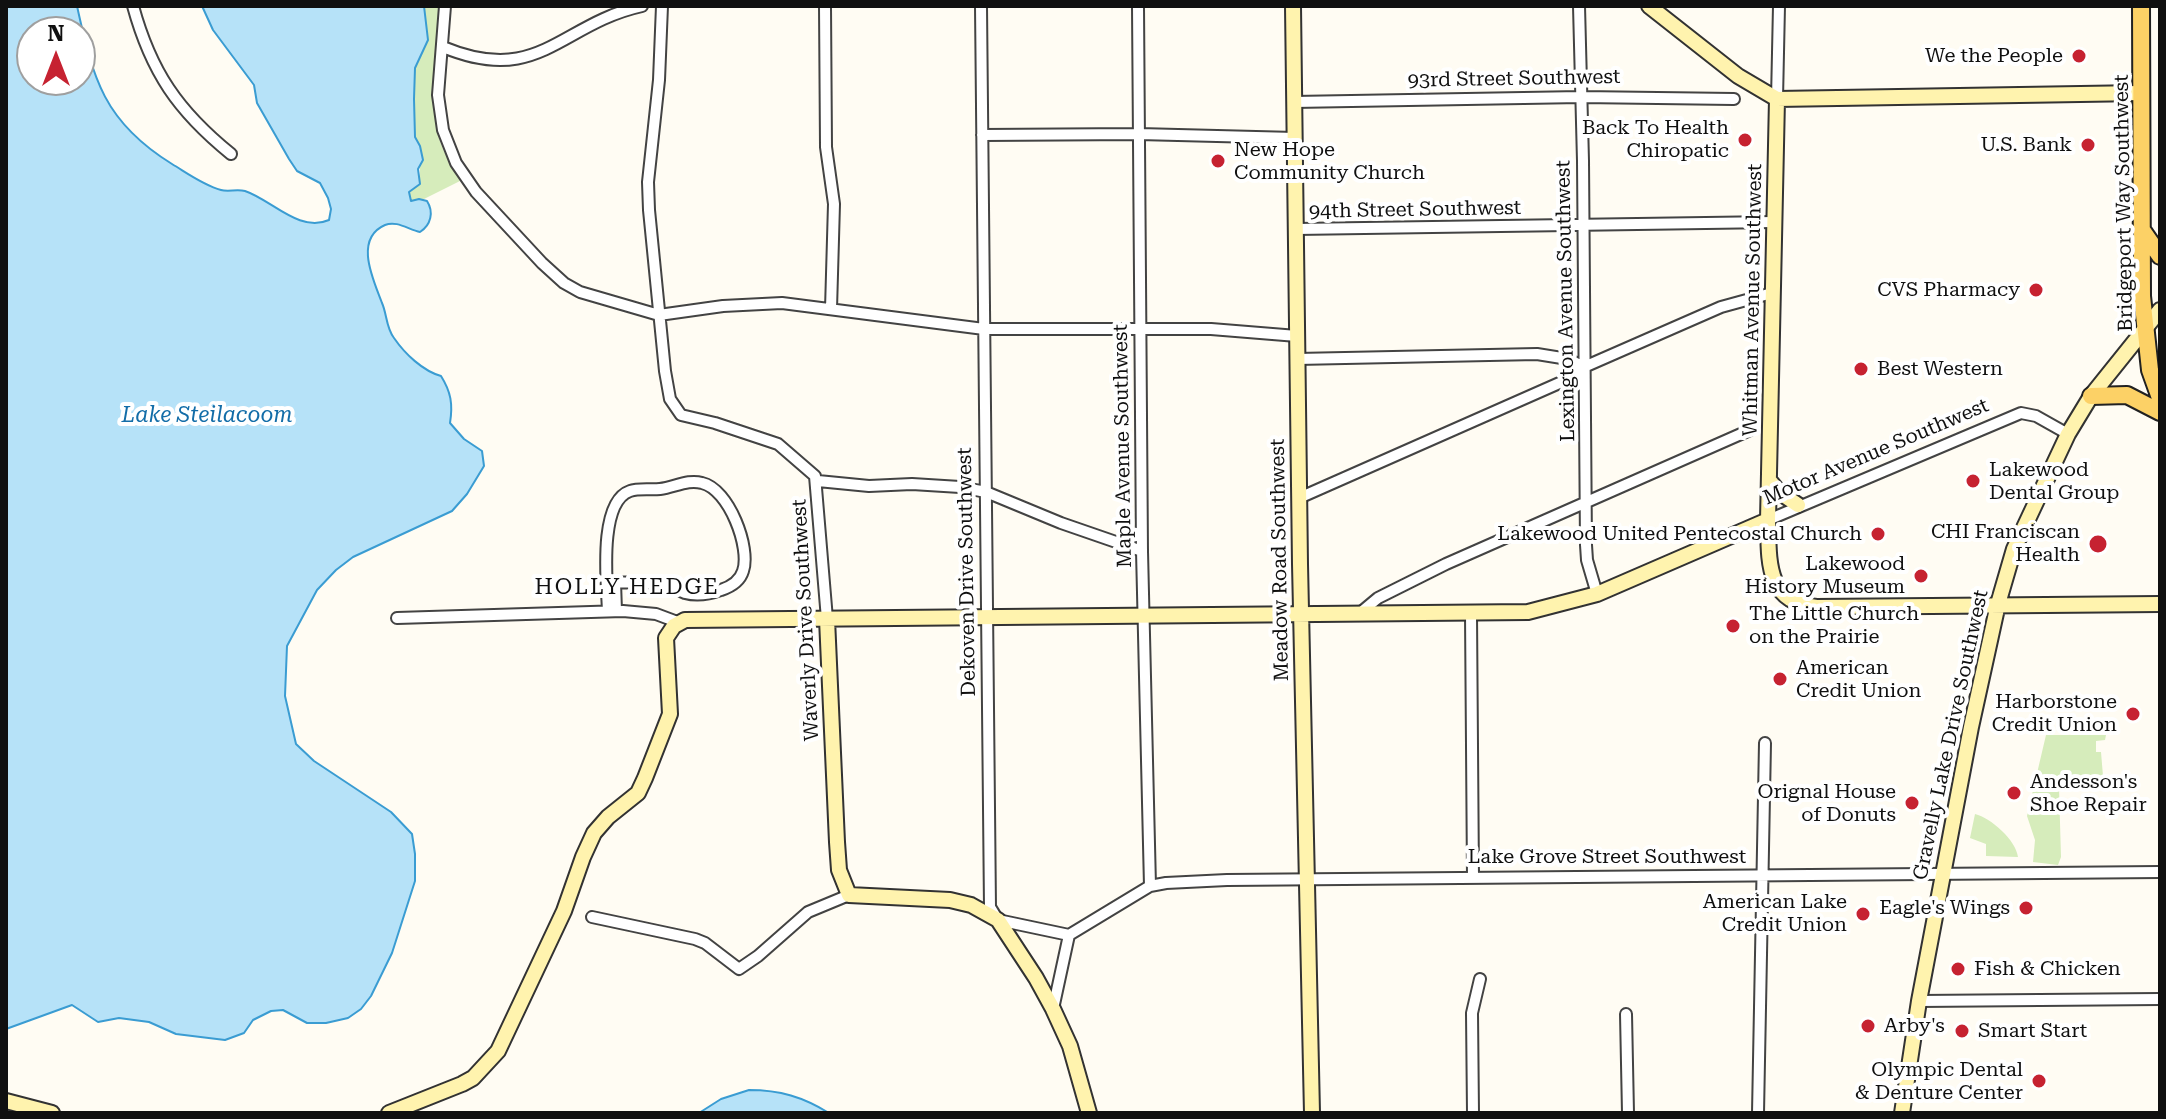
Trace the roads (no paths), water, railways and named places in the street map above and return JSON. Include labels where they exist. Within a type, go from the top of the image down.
[{"type":"main road","name":"Bridgeport Way Southwest","points":[[2141,6],[2141,228],[2145,329],[2150,370],[2160,398]]},
{"type":"main road","points":[[2141,228],[2160,256]]},
{"type":"main road","points":[[2091,396],[2127,395],[2160,412]]},
{"type":"street","points":[[133,6],[147,49],[174,99],[192,121],[231,154]]},
{"type":"street","points":[[445,6],[438,95],[441,119],[456,163],[476,192],[542,263],[569,286],[592,296],[659,315],[782,303],[984,329],[1211,329],[1297,336]]},
{"type":"street","points":[[443,47],[464,56],[489,60],[532,56],[612,14],[642,6]]},
{"type":"street","name":"Waverly Drive Southwest","points":[[662,6],[659,80],[648,182],[651,249],[670,399],[678,414],[778,444],[801,462],[818,481],[839,870],[849,895]]},
{"type":"street","points":[[825,6],[826,147],[834,204],[831,309]]},
{"type":"street","name":"Dekoven Drive Southwest","points":[[981,6],[990,907],[1053,1009],[1070,1046],[1089,1113]]},
{"type":"street","name":"Maple Avenue Southwest","points":[[1138,6],[1142,551],[1150,886]]},
{"type":"street","name":"Meadow Road Southwest","points":[[1293,6],[1301,615],[1312,1113]]},
{"type":"street","name":"Lexington Avenue Southwest","points":[[1579,6],[1587,560],[1597,594]]},
{"type":"street","points":[[1649,6],[1738,76],[1777,99],[2141,93]]},
{"type":"street","name":"Whitman Avenue Southwest","points":[[1779,6],[1768,520],[1771,573],[1781,591],[1795,602],[1817,607],[1998,604]]},
{"type":"street","name":"93rd Street Southwest","points":[[1294,102],[1581,97],[1734,99]]},
{"type":"street","points":[[982,135],[1139,134],[1295,138]]},
{"type":"street","name":"94th Street Southwest","points":[[1296,229],[1774,222]]},
{"type":"street","points":[[1299,498],[1573,377],[1584,367],[1721,307],[1772,293]]},
{"type":"street","name":"Gravelly Lake Drive Southwest","points":[[1902,1113],[1943,873],[1998,604],[2014,549],[2068,434],[2091,396],[2160,310]]},
{"type":"street","points":[[1297,359],[1537,354],[1568,359],[1584,367]]},
{"type":"street","name":"Motor Avenue Southwest","points":[[680,623],[692,619],[1528,612],[1597,594],[1798,505],[2021,413],[2036,416],[2068,434]]},
{"type":"street","points":[[1360,613],[1378,598],[1446,564],[1750,430]]},
{"type":"street","points":[[1769,480],[1784,497],[1798,505]]},
{"type":"street","points":[[818,481],[869,486],[927,484],[986,492],[1061,523],[1142,551]]},
{"type":"street","points":[[611,582],[668,585],[699,595],[722,590],[736,582],[744,570],[743,554],[737,522],[729,503],[704,483],[688,482],[675,487],[630,491],[617,500],[604,564],[611,582],[612,611]]},
{"type":"street","points":[[1998,604],[2160,604]]},
{"type":"street","points":[[397,618],[612,611],[656,614],[680,623]]},
{"type":"street","points":[[1471,614],[1473,878]]},
{"type":"street","points":[[389,1113],[473,1078],[498,1051],[564,911],[590,840],[600,825],[638,793],[645,778],[670,714],[666,638],[669,630],[680,623]]},
{"type":"street","points":[[1758,1113],[1765,743]]},
{"type":"street","name":"Lake Grove Street Southwest","points":[[1069,935],[1150,886],[1166,883],[1306,879],[2160,872]]},
{"type":"street","points":[[592,917],[695,939],[739,969],[808,912],[849,895],[950,900],[971,905],[998,920],[1069,935],[1053,1009]]},
{"type":"street","points":[[1473,1113],[1472,1013],[1480,979]]},
{"type":"street","points":[[1919,1001],[2160,999]]},
{"type":"street","points":[[1626,1014],[1628,1113]]},
{"type":"street","points":[[6,1101],[52,1113]]},
{"type":"water","name":"Lake Steilacoom","points":[[6,6],[77,6],[79,16],[16,16],[16,96],[96,96],[96,77],[116,115],[149,148],[172,164],[208,185],[224,191],[245,191],[296,219],[318,223],[329,220],[331,209],[320,183],[297,171],[289,159],[257,103],[254,85],[213,30],[202,6],[424,6],[428,40],[415,68],[414,99],[415,137],[423,160],[418,169],[420,184],[409,192],[411,201],[427,201],[430,218],[420,232],[394,224],[375,231],[370,240],[368,261],[391,334],[415,361],[441,376],[450,398],[450,423],[464,439],[482,451],[484,466],[452,511],[353,557],[317,590],[287,646],[285,696],[296,744],[314,761],[391,812],[412,834],[415,881],[392,953],[371,996],[361,1009],[348,1018],[307,1023],[283,1010],[271,1011],[253,1020],[244,1033],[225,1040],[176,1034],[149,1022],[119,1018],[98,1022],[72,1005],[6,1029]]},
{"type":"water","points":[[749,1090],[791,1096],[829,1113],[699,1113],[721,1099]]},
{"type":"place","name":"We the People","points":[[2079,56]]},
{"type":"place","name":"Back To Health Chiropatic","points":[[1745,140]]},
{"type":"place","name":"U.S. Bank","points":[[2088,145]]},
{"type":"place","name":"New Hope Community Church","points":[[1218,161]]},
{"type":"place","name":"CVS Pharmacy","points":[[2036,290]]},
{"type":"place","name":"Best Western","points":[[1861,369]]},
{"type":"place","name":"Lakewood Dental Group","points":[[1973,481]]},
{"type":"place","name":"Lakewood United Pentecostal Church","points":[[1878,534]]},
{"type":"place","name":"CHI Franciscan Health","points":[[2098,544]]},
{"type":"place","name":"Lakewood History Museum","points":[[1921,576]]},
{"type":"place","name":"The Little Church on the Prairie","points":[[1733,626]]},
{"type":"place","name":"American Credit Union","points":[[1780,679]]},
{"type":"place","name":"Harborstone Credit Union","points":[[2133,714]]},
{"type":"place","name":"Andesson's Shoe Repair","points":[[2014,793]]},
{"type":"place","name":"Orignal House of Donuts","points":[[1912,803]]},
{"type":"place","name":"Eagle's Wings","points":[[2026,908]]},
{"type":"place","name":"American Lake Credit Union","points":[[1863,914]]},
{"type":"place","name":"Fish & Chicken","points":[[1958,969]]},
{"type":"place","name":"Arby's","points":[[1868,1026]]},
{"type":"place","name":"Smart Start","points":[[1962,1031]]},
{"type":"place","name":"Olympic Dental & Denture Center","points":[[2039,1081]]},
{"type":"district","name":"HOLLY HEDGE","points":[[627,588]]}]
